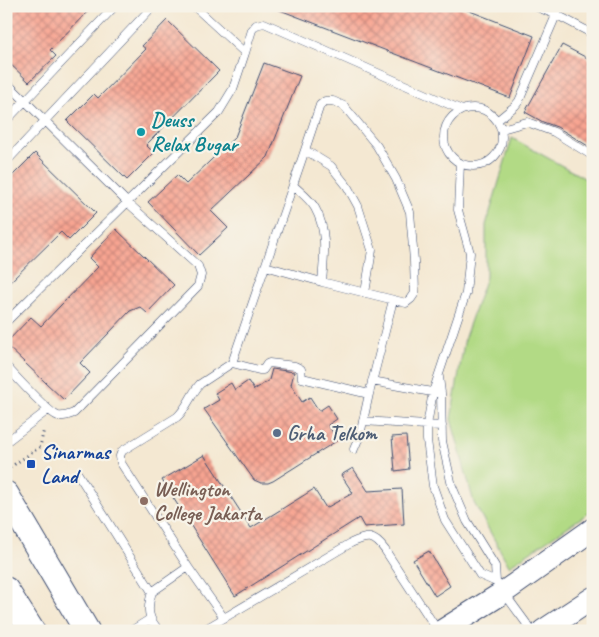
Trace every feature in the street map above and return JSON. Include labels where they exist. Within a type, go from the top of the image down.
[{"type":"main road","points":[[6,494],[87,631]]},
{"type":"main road","points":[[6,590],[32,631]]},
{"type":"street","points":[[442,631],[500,587],[593,529]]},
{"type":"street","points":[[543,631],[593,598]]},
{"type":"lane","points":[[6,121],[115,6]]},
{"type":"lane","points":[[6,162],[154,6]]},
{"type":"lane","points":[[194,6],[245,53]]},
{"type":"lane","points":[[534,6],[557,15],[593,34]]},
{"type":"lane","points":[[498,120],[518,103],[560,6]]},
{"type":"lane","points":[[6,322],[219,112],[233,89],[252,30],[256,25],[264,23],[462,110]]},
{"type":"lane","points":[[6,82],[128,203],[198,266],[200,275],[198,286],[74,413],[58,416],[48,410],[6,366]]},
{"type":"lane","points":[[224,618],[188,567],[121,463],[120,456],[122,451],[177,417],[200,384],[232,363],[265,266],[305,150],[320,105],[333,101],[344,106],[377,146],[396,179],[410,212],[415,293],[406,303],[265,266]]},
{"type":"lane","points":[[482,109],[491,113],[498,120],[502,129],[503,139],[501,148],[496,156],[479,166],[469,166],[460,163],[447,150],[444,140],[448,122],[462,110],[482,109]]},
{"type":"lane","points":[[502,129],[527,122],[554,132],[593,156]]},
{"type":"lane","points":[[305,150],[331,166],[347,186],[358,206],[372,250],[365,293]]},
{"type":"lane","points":[[460,163],[458,210],[470,253],[466,293],[433,392],[426,440],[434,486],[445,520],[480,575],[500,587]]},
{"type":"lane","points":[[293,185],[314,207],[323,229],[325,254],[322,282]]},
{"type":"lane","points":[[354,449],[360,435],[372,381],[394,300]]},
{"type":"lane","points":[[232,363],[259,370],[262,370],[270,363],[295,366],[301,369],[302,378],[369,394]]},
{"type":"lane","points":[[438,375],[441,393],[442,441],[452,486],[467,521],[495,566],[500,587],[532,631]]},
{"type":"lane","points":[[372,381],[441,393]]},
{"type":"lane","points":[[6,442],[48,410]]},
{"type":"lane","points":[[363,421],[442,426]]},
{"type":"lane","points":[[78,474],[152,592]]},
{"type":"lane","points":[[202,631],[214,628],[224,618],[352,543],[362,538],[370,537],[378,541],[385,550],[438,631]]},
{"type":"lane","points":[[160,631],[150,619],[149,605],[152,592],[188,567]]},
{"type":"lane","points":[[131,631],[150,619]]},
{"type":"path","points":[[6,470],[40,447]]},
{"type":"green space","points":[[512,138],[593,183],[593,510],[509,566],[474,503],[451,419],[465,337],[486,277],[486,225]]},
{"type":"building","points":[[10,6],[93,6],[50,50],[56,56],[29,82],[6,60],[6,10]]},
{"type":"building","points":[[272,6],[457,6],[534,36],[510,98]]},
{"type":"building","points":[[167,20],[219,71],[146,145],[154,153],[127,180],[67,121],[94,94],[98,98],[146,49],[142,46]]},
{"type":"building","points":[[562,45],[593,61],[593,149],[557,127],[525,112]]},
{"type":"building","points":[[264,63],[300,76],[268,157],[211,211],[228,228],[199,255],[148,202],[177,175],[186,184],[235,137]]},
{"type":"building","points":[[35,153],[96,213],[69,240],[61,232],[6,286],[6,182]]},
{"type":"building","points":[[116,229],[174,285],[147,313],[140,307],[130,311],[80,363],[90,373],[64,400],[6,343],[31,317],[41,326],[98,267],[89,258]]},
{"type":"building","name":"Grha Telkom","points":[[272,369],[294,372],[291,385],[302,402],[310,397],[319,411],[328,405],[337,419],[328,425],[338,440],[273,481],[261,483],[254,480],[204,409],[219,400],[215,393],[231,383],[235,390],[248,381],[254,390],[269,380]]},
{"type":"building","points":[[406,436],[409,469],[395,471],[392,437]]},
{"type":"building","points":[[204,455],[251,528],[314,489],[326,508],[353,493],[341,475],[353,468],[368,491],[402,489],[404,524],[364,527],[359,518],[235,596],[162,480]]},
{"type":"building","points":[[429,551],[450,586],[435,596],[413,560]]},
{"type":"place","name":"Deuss Relax Bugar","points":[[141,132]]},
{"type":"place","name":"Grha Telkom","points":[[277,433]]},
{"type":"place","name":"Sinarmas Land","points":[[31,464]]},
{"type":"place","name":"Wellington College Jakarta","points":[[144,501]]}]
